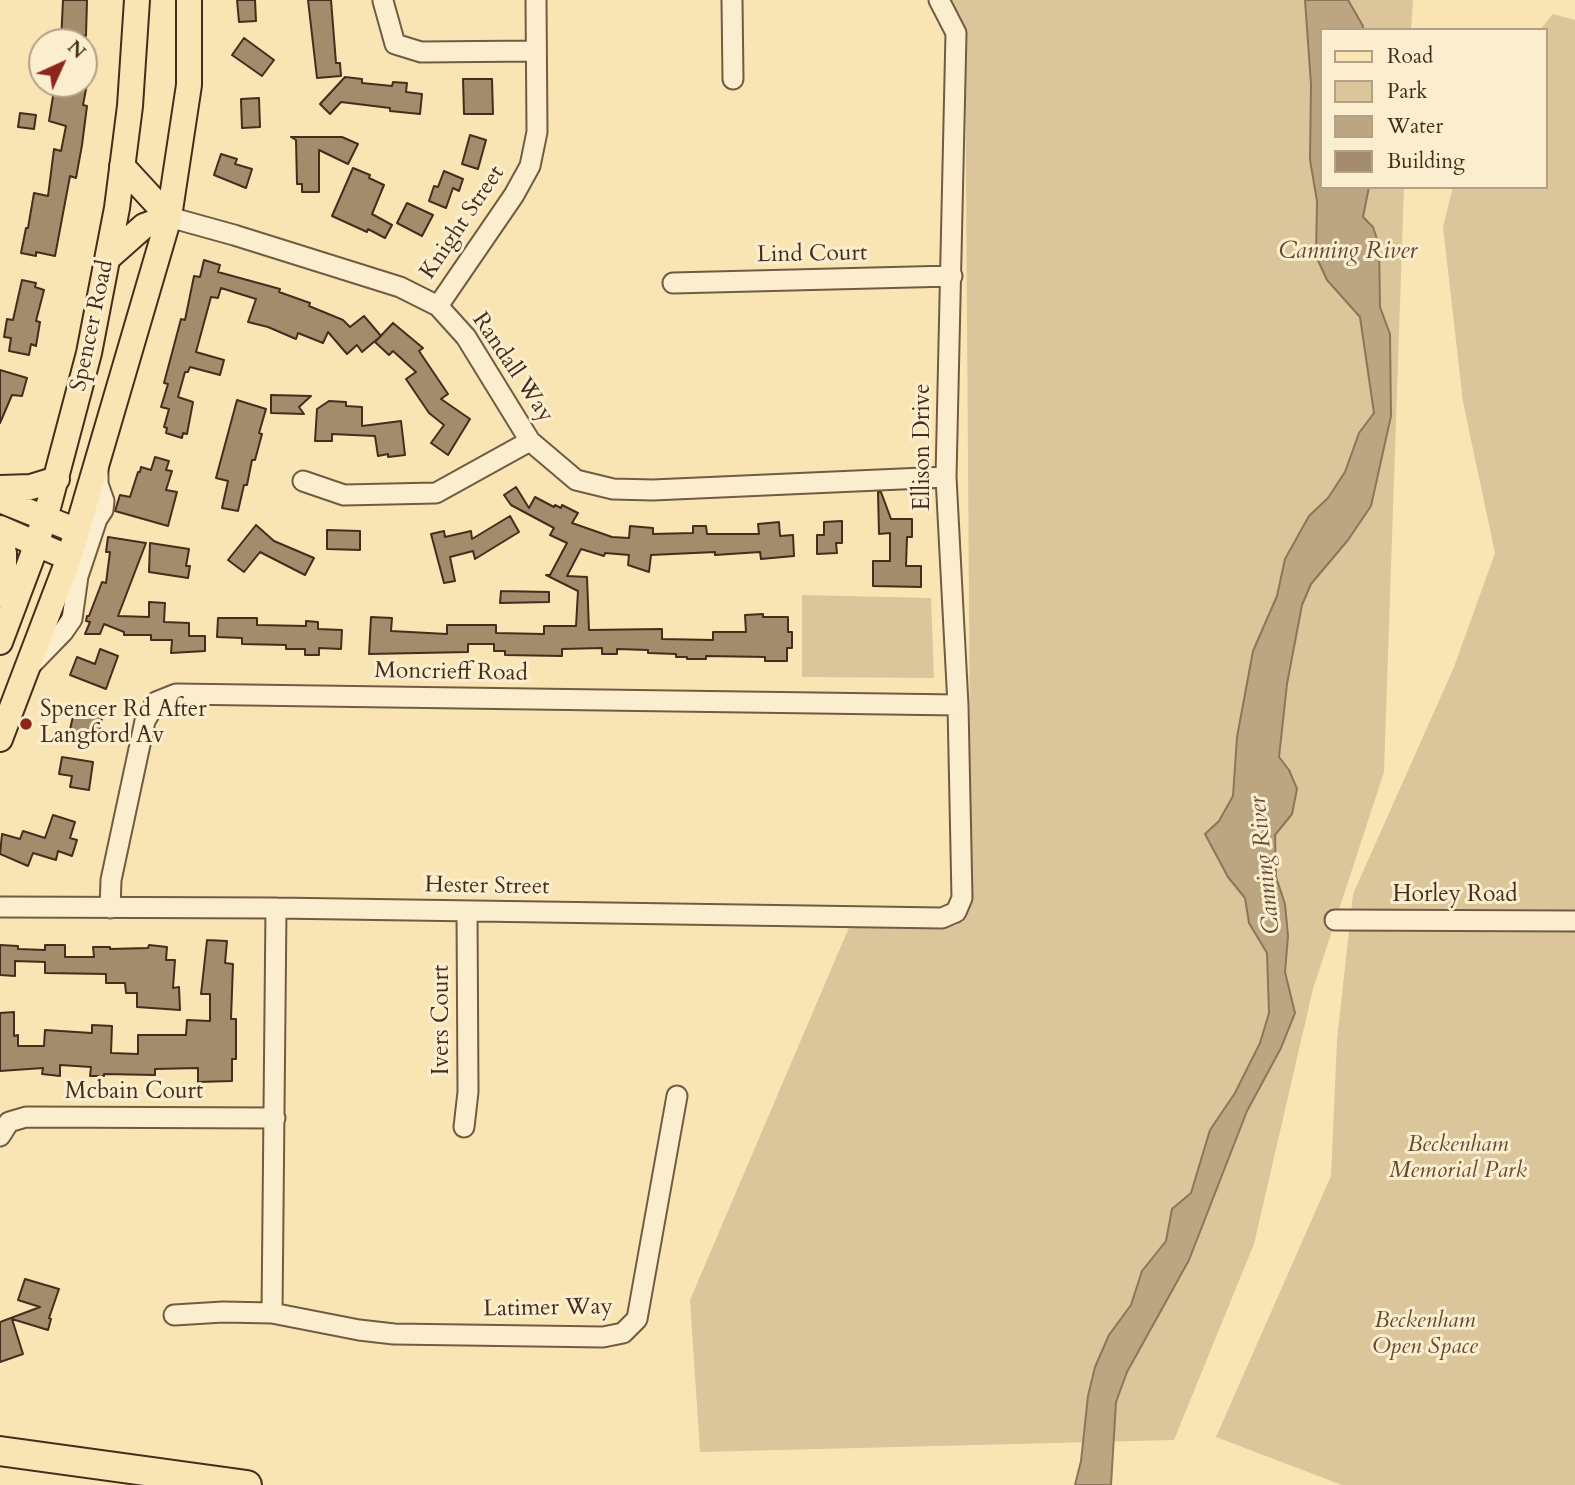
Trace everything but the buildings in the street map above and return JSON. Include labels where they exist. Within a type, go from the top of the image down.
[{"type":"highway","points":[[0,1451],[247,1485]]},
{"type":"main road","name":"Spencer Road","points":[[0,642],[37,543],[57,479],[89,353],[108,258],[122,166],[130,106],[137,0]]},
{"type":"main road","name":"Spencer Road","points":[[0,738],[69,558],[169,217],[189,85],[189,0]]},
{"type":"main road","points":[[108,258],[144,226],[169,217],[122,166]]},
{"type":"main road","points":[[0,488],[31,487],[57,479]]},
{"type":"main road","points":[[0,500],[77,531]]},
{"type":"main road","points":[[0,528],[69,558]]},
{"type":"main road","points":[[0,538],[4,553],[4,576],[0,595]]},
{"type":"street","name":"Knight Street","points":[[438,306],[514,195],[530,166],[537,132],[536,0]]},
{"type":"street","points":[[732,0],[733,79]]},
{"type":"street","name":"Ellison Drive","points":[[939,0],[956,33],[946,477],[958,705],[962,898]]},
{"type":"street","points":[[383,1],[395,44],[421,52],[536,51]]},
{"type":"street","name":"Randall Way","points":[[169,217],[234,234],[400,286],[438,306],[466,337],[530,440],[576,480],[613,489],[653,490],[946,477]]},
{"type":"street","name":"Lind Court","points":[[673,282],[952,276]]},
{"type":"street","points":[[303,481],[344,495],[436,493],[530,440]]},
{"type":"street","name":"Spencer Road","points":[[26,671],[72,619],[78,576],[97,519],[103,510],[104,501],[98,484],[99,458]]},
{"type":"street","name":"Moncrieff Road","points":[[110,908],[111,880],[145,721],[156,702],[176,694],[958,705]]},
{"type":"street","name":"Hester Street","points":[[1,907],[276,908],[942,918],[956,912],[962,898]]},
{"type":"street","points":[[272,1313],[276,908]]},
{"type":"street","name":"Ivers Court","points":[[464,1127],[468,1092],[467,911]]},
{"type":"street","name":"Horley Road","points":[[1335,920],[1575,921]]},
{"type":"street","name":"Latimer Way","points":[[174,1315],[272,1313],[394,1334],[603,1337],[624,1333],[637,1319],[677,1096]]},
{"type":"street","name":"Mcbain Court","points":[[0,1136],[9,1122],[26,1117],[275,1118]]},
{"type":"green space","points":[[948,0],[1413,0],[1411,28],[1320,28],[1320,189],[1404,189],[1384,772],[1313,989],[1254,1244],[1174,1440],[700,1452],[690,1300],[850,925],[956,926],[971,895],[965,28]]},
{"type":"green space","name":"Beckenham Open Space","points":[[1553,14],[1575,20],[1575,1485],[1342,1485],[1216,1437],[1331,1176],[1337,1040],[1353,894],[1454,667],[1495,553],[1463,402],[1443,227],[1452,189],[1547,189],[1547,28],[1542,28]]},
{"type":"green space","points":[[802,595],[931,598],[934,678],[802,677]]},
{"type":"water","name":"Canning River","points":[[1305,0],[1348,0],[1363,28],[1320,28],[1320,189],[1369,189],[1363,217],[1373,227],[1379,245],[1380,307],[1390,334],[1391,416],[1371,506],[1348,540],[1311,584],[1302,605],[1287,684],[1279,757],[1289,770],[1297,789],[1292,814],[1275,835],[1276,877],[1285,904],[1288,936],[1285,972],[1295,1013],[1281,1048],[1247,1111],[1189,1260],[1127,1372],[1116,1402],[1111,1485],[1075,1485],[1095,1367],[1109,1335],[1131,1305],[1142,1271],[1166,1241],[1172,1209],[1191,1193],[1210,1130],[1235,1093],[1260,1043],[1269,1013],[1267,953],[1249,923],[1245,898],[1228,877],[1205,834],[1219,821],[1233,796],[1237,737],[1253,651],[1277,596],[1285,559],[1309,516],[1328,498],[1345,472],[1359,433],[1374,413],[1360,317],[1327,280],[1316,256],[1317,201],[1310,160],[1311,84]]},
{"type":"place","name":"Spencer Rd After Langford Av","points":[[26,724]]},
{"type":"park label","name":"Beckenham Memorial Park","points":[[1458,1159]]}]
